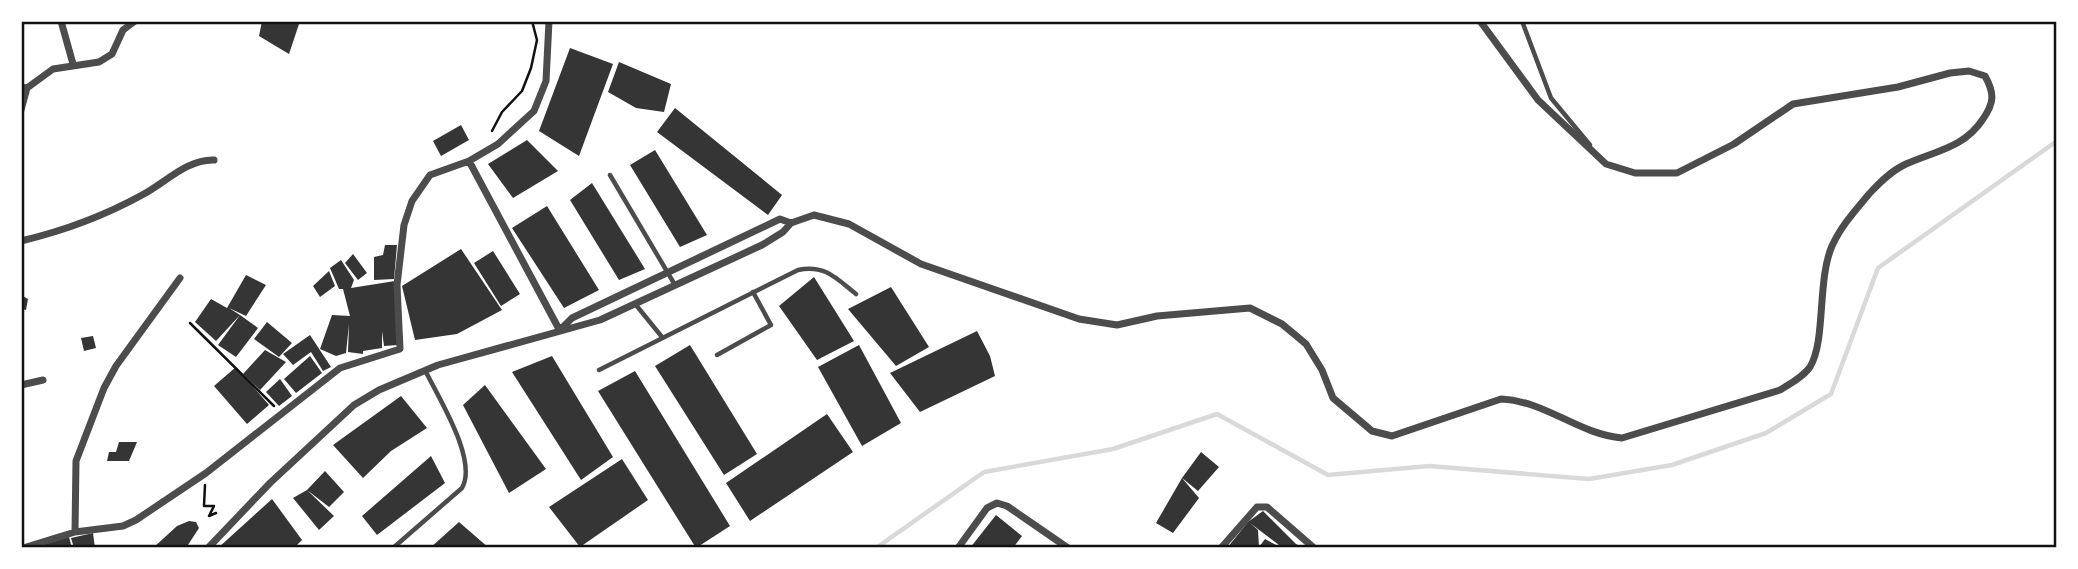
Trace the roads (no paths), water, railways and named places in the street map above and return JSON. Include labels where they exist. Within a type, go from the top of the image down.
[{"type":"street","points":[[61,21],[73,64]]},
{"type":"street","points":[[21,110],[24,87],[53,69],[99,62],[112,54],[123,30],[135,21]]},
{"type":"street","points":[[543,21],[547,36]]},
{"type":"street","points":[[23,548],[75,532],[123,526],[136,520],[206,473],[340,368],[400,349],[397,285],[404,225],[412,201],[430,175],[469,161],[517,130],[534,111],[546,81],[549,21]]},
{"type":"street","points":[[208,548],[261,492],[354,405],[392,384],[425,370],[600,320],[762,244],[783,232],[791,223],[814,215],[849,224],[921,264],[1079,319],[1117,325],[1157,316],[1250,308],[1282,324],[1306,344],[1322,370],[1333,398],[1372,431],[1392,436],[1501,399],[1519,400],[1544,408],[1585,430],[1602,436],[1622,438],[1780,390],[1796,380],[1810,367],[1819,329],[1822,280],[1831,248],[1847,220],[1885,177],[1906,164],[1958,144],[1974,133],[1993,104],[1993,89],[1985,76],[1969,71],[1898,87],[1816,98],[1793,104],[1734,145],[1677,173],[1635,173],[1606,164],[1538,100],[1480,21]]},
{"type":"street","points":[[22,238],[64,230],[144,195],[191,164],[214,160]]},
{"type":"street","points":[[469,161],[559,331]]},
{"type":"street","points":[[559,331],[572,317],[780,219],[791,223]]},
{"type":"street","points":[[75,532],[76,461],[80,447],[117,366],[180,278]]},
{"type":"street","points":[[21,385],[43,380]]},
{"type":"street","points":[[958,548],[986,508],[997,503],[1007,506],[1068,548]]},
{"type":"street","points":[[1222,548],[1248,515],[1257,507],[1266,507],[1314,548]]},
{"type":"lane","points":[[1522,21],[1551,98],[1606,164]]},
{"type":"lane","points":[[610,175],[676,286]]},
{"type":"lane","points":[[600,370],[752,292],[812,267],[826,270],[856,294]]},
{"type":"lane","points":[[716,355],[771,325],[752,292]]},
{"type":"lane","points":[[636,305],[662,337]]},
{"type":"lane","points":[[393,548],[462,488],[468,478],[463,450],[425,370]]},
{"type":"waterway","points":[[876,548],[984,472],[1113,449],[1217,414],[1328,475],[1429,466],[1589,479],[1672,465],[1766,433],[1831,394],[1878,268],[2057,141]]}]
